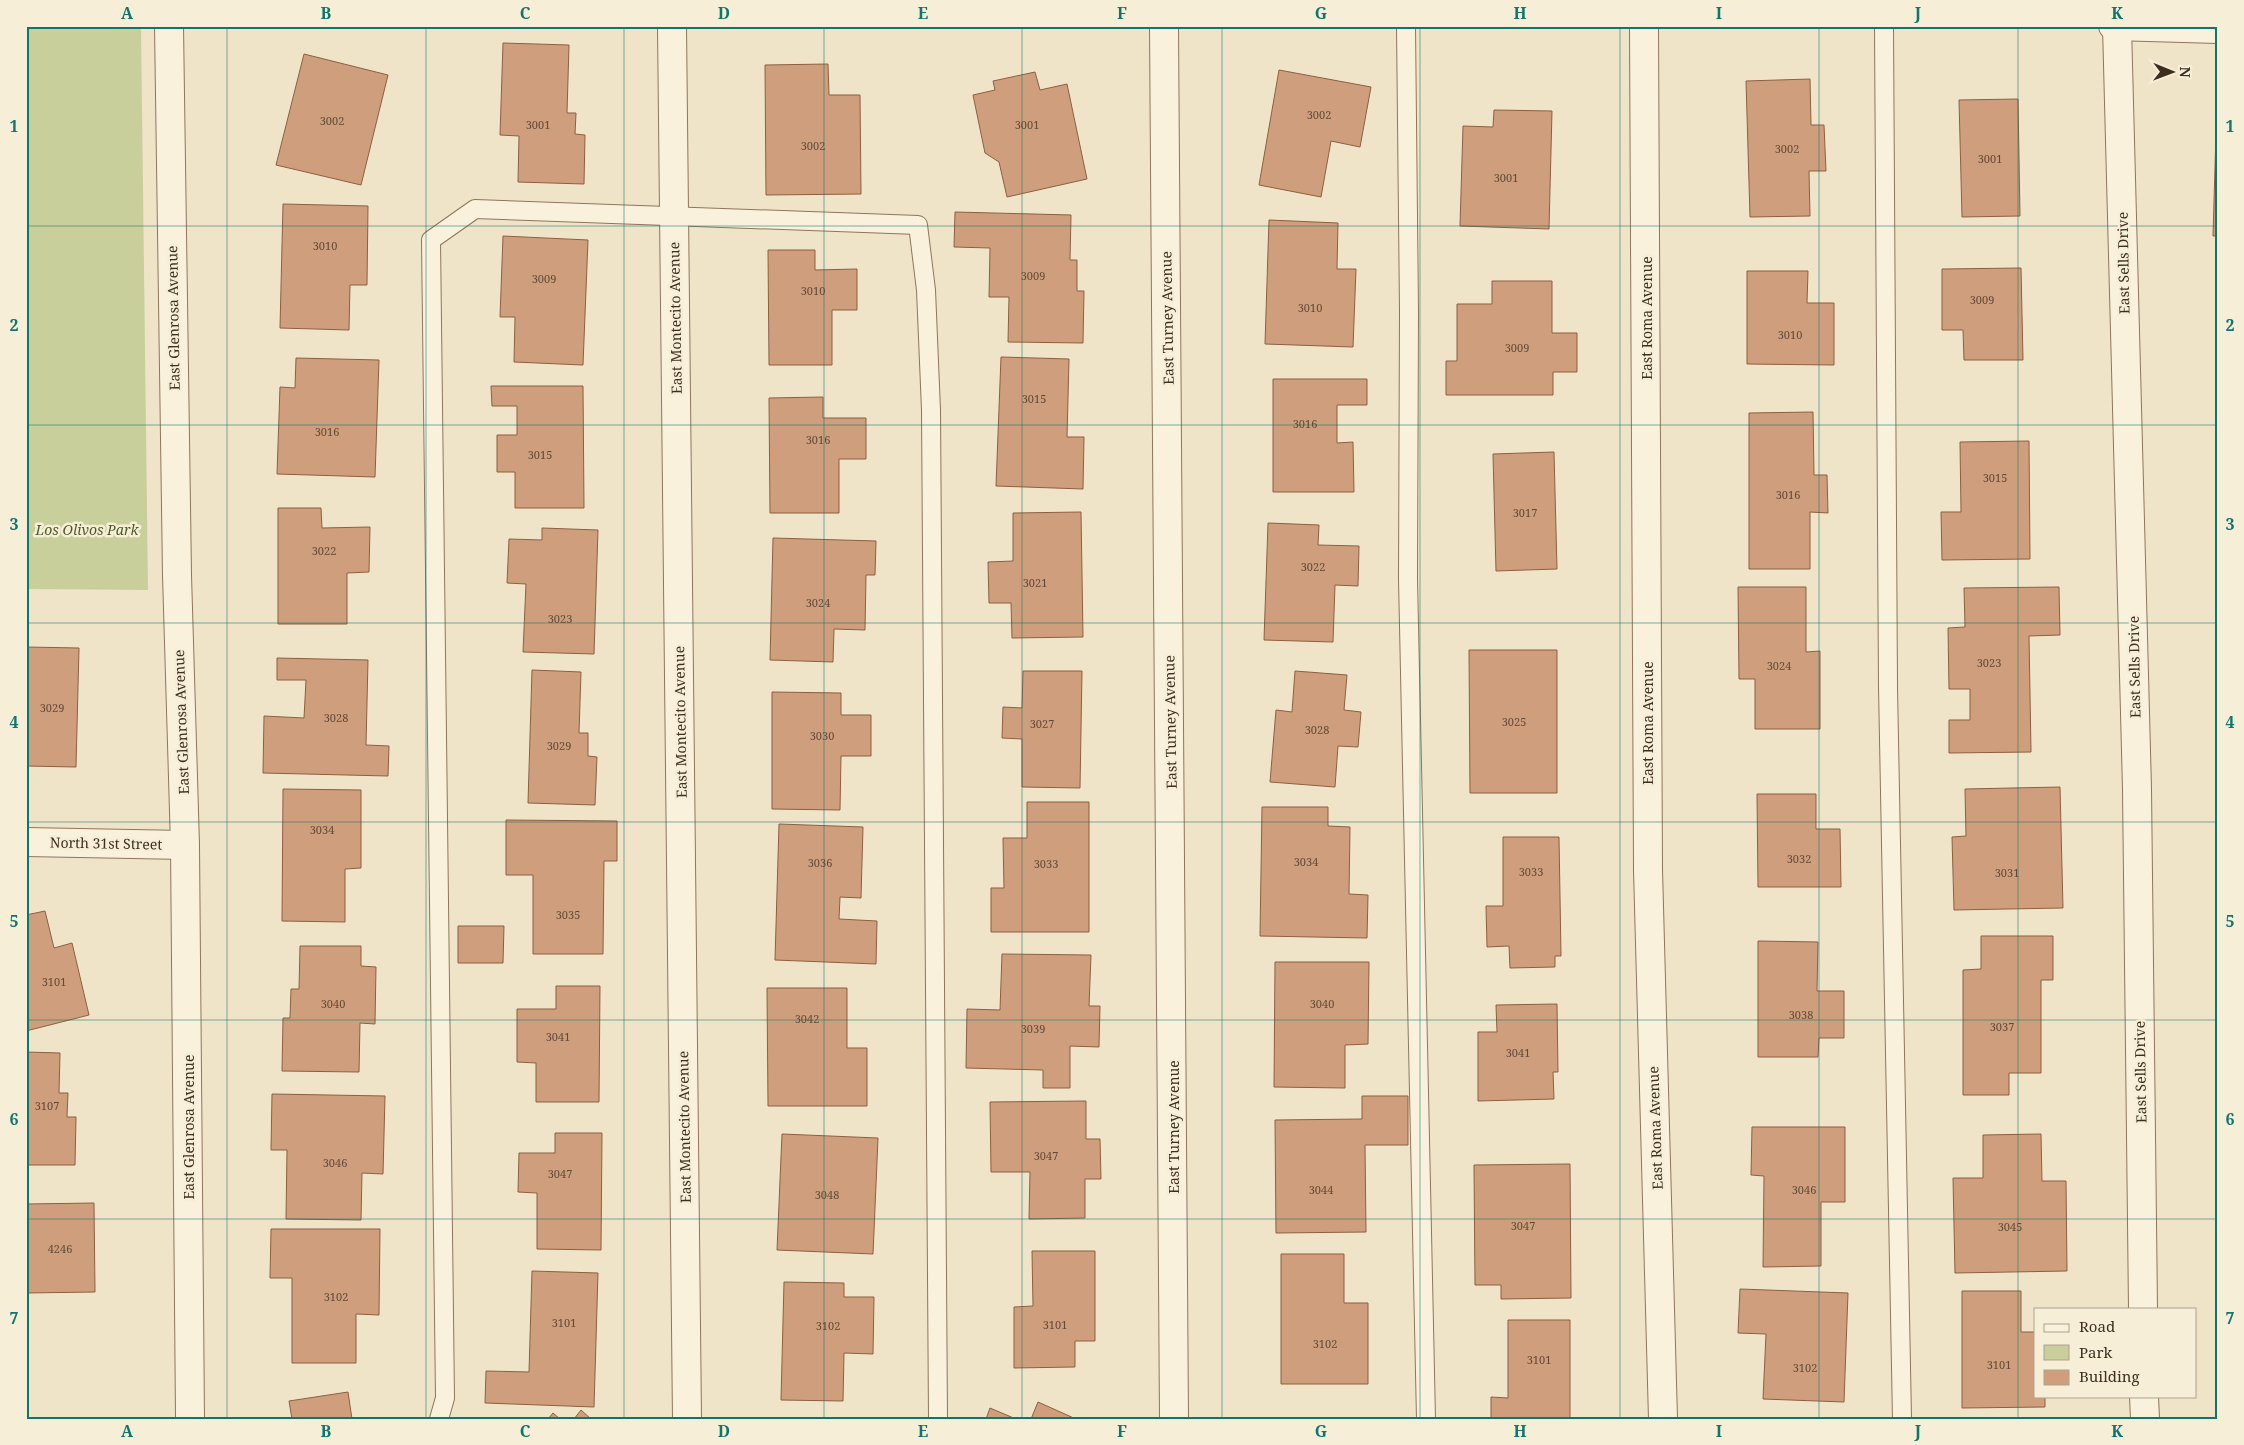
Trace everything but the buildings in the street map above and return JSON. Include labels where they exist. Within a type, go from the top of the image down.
[{"type":"street","name":"East Glenrosa Avenue","points":[[169,26],[177,575],[185,845],[190,1419]]},
{"type":"street","name":"East Montecito Avenue","points":[[672,26],[687,1419]]},
{"type":"street","name":"East Turney Avenue","points":[[1164,26],[1174,1419]]},
{"type":"street","name":"East Roma Avenue","points":[[1644,26],[1648,870],[1663,1419]]},
{"type":"street","points":[[2113,26],[2218,29]]},
{"type":"street","name":"East Sells Drive","points":[[2117,26],[2137,789],[2143,1308]]},
{"type":"street","name":"North 31st Street","points":[[26,842],[185,845]]},
{"type":"street","points":[[2144,1398],[2145,1419]]},
{"type":"lane","points":[[1406,26],[1409,312],[1408,579],[1426,1419]]},
{"type":"lane","points":[[1884,26],[1888,697],[1902,1419]]},
{"type":"lane","points":[[439,1419],[445,1398],[431,240],[475,210],[674,215],[918,225],[926,290],[931,410],[938,1419]]},
{"type":"green space","name":"Los Olivos Park","points":[[26,26],[141,26],[148,590],[26,589]]}]
